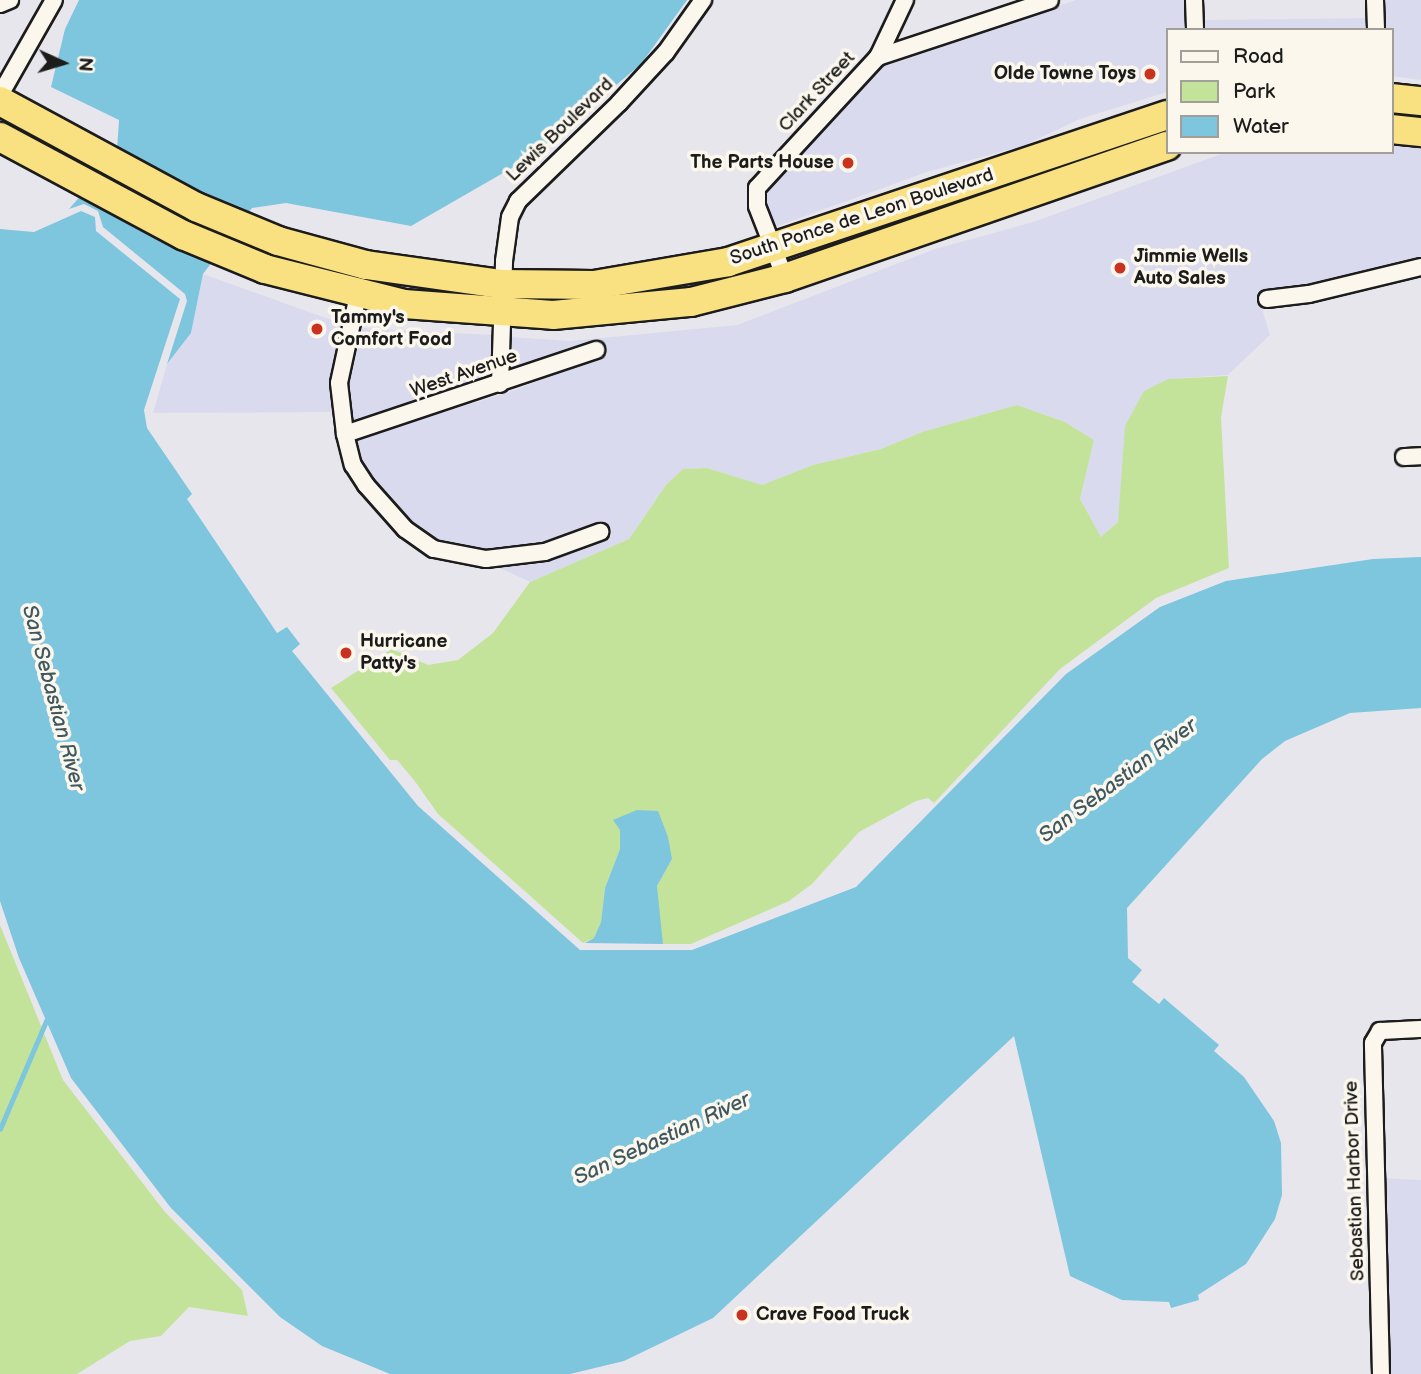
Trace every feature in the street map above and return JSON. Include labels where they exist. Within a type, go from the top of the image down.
[{"type":"highway","points":[[1393,98],[1421,101]]},
{"type":"highway","name":"South Ponce de Leon Boulevard","points":[[0,101],[196,207],[278,241],[366,265],[502,284],[594,285],[686,271],[774,249],[1166,115]]},
{"type":"highway","points":[[1393,128],[1421,132]]},
{"type":"highway","name":"South Ponce de Leon Boulevard","points":[[0,137],[225,254],[358,295],[501,314],[649,309],[785,278],[1166,146]]},
{"type":"street","points":[[0,4],[10,0]]},
{"type":"street","points":[[0,95],[54,0]]},
{"type":"street","name":"Lewis Boulevard","points":[[500,384],[502,284],[507,235],[518,201],[619,103],[666,52],[704,0]]},
{"type":"street","points":[[878,57],[905,0]]},
{"type":"street","name":"Clark Street","points":[[785,278],[757,206],[757,188],[878,57],[1050,0]]},
{"type":"street","points":[[1194,0],[1195,28]]},
{"type":"street","points":[[1375,0],[1376,28]]},
{"type":"street","points":[[1267,299],[1309,294],[1421,267]]},
{"type":"street","points":[[358,295],[339,383],[345,434],[354,465],[380,504],[434,549],[508,559],[545,552],[600,532]]},
{"type":"street","name":"West Avenue","points":[[345,434],[596,350]]},
{"type":"street","points":[[1404,457],[1421,456]]},
{"type":"street","name":"Sebastian Harbor Drive","points":[[1381,1374],[1373,1043],[1380,1031],[1421,1029]]},
{"type":"shaded area","points":[[1076,0],[1185,0],[1186,28],[1166,28],[1166,92],[1080,119],[1025,145],[927,172],[775,227],[765,195],[770,183],[884,63]]},
{"type":"shaded area","points":[[1384,0],[1421,0],[1421,80],[1393,76],[1393,28],[1385,28]]},
{"type":"shaded area","points":[[1366,18],[1367,28],[1204,28],[1204,20]]},
{"type":"shaded area","points":[[1393,139],[1421,147],[1421,259],[1307,287],[1257,292],[1270,335],[1228,375],[1168,379],[1125,479],[1118,522],[1101,537],[1080,499],[1094,440],[1065,422],[1017,405],[922,432],[881,449],[813,465],[762,485],[707,468],[683,469],[666,485],[629,539],[530,582],[498,567],[549,560],[612,536],[604,522],[543,545],[486,551],[449,546],[411,523],[387,499],[362,462],[356,439],[509,392],[608,355],[600,340],[509,372],[510,337],[570,341],[737,325],[935,249],[1033,222],[1221,154],[1393,154]]},
{"type":"shaded area","points":[[203,274],[343,324],[330,382],[332,412],[153,413],[167,364],[191,333]]},
{"type":"shaded area","points":[[360,328],[492,335],[491,379],[352,423],[348,384]]},
{"type":"shaded area","points":[[1384,1178],[1421,1180],[1421,1374],[1391,1374]]},
{"type":"green space","points":[[1228,376],[1221,417],[1229,568],[1156,598],[1060,669],[934,803],[928,798],[916,801],[859,832],[812,884],[789,901],[691,944],[663,944],[659,931],[657,886],[672,859],[620,830],[620,849],[605,888],[601,922],[594,938],[583,943],[438,814],[414,780],[397,760],[390,760],[331,688],[392,649],[428,665],[458,660],[493,633],[530,582],[629,539],[666,485],[683,469],[707,468],[762,485],[813,465],[881,449],[922,432],[1017,405],[1065,422],[1094,440],[1080,499],[1101,537],[1118,522],[1125,426],[1144,391],[1168,379]]},
{"type":"green space","points":[[0,925],[63,1080],[165,1212],[242,1290],[248,1316],[189,1307],[161,1336],[130,1341],[77,1374],[0,1374]]},
{"type":"water","points":[[79,0],[687,0],[641,64],[531,157],[411,226],[286,203],[252,208],[244,219],[117,150],[119,120],[51,87],[65,29]]},
{"type":"water","points":[[84,192],[215,258],[203,274],[191,333],[167,364],[187,301],[185,294],[103,227],[98,211],[84,204],[69,209]]},
{"type":"water","name":"San Sebastian River","points":[[81,211],[95,217],[96,231],[180,299],[144,410],[147,428],[192,494],[187,499],[277,633],[287,627],[300,644],[292,651],[418,806],[580,950],[692,950],[856,887],[1066,674],[1160,607],[1226,581],[1373,559],[1421,557],[1421,708],[1350,713],[1285,741],[1262,759],[1127,908],[1128,958],[1142,970],[1132,982],[1159,1004],[1164,998],[1219,1045],[1214,1051],[1244,1077],[1274,1121],[1281,1143],[1282,1195],[1275,1219],[1246,1264],[1198,1295],[1199,1300],[1171,1308],[1169,1302],[1122,1300],[1070,1276],[1014,1036],[713,1318],[624,1361],[570,1374],[390,1374],[322,1346],[280,1317],[171,1208],[71,1078],[19,958],[0,901],[0,229],[34,232]]},
{"type":"water","points":[[637,810],[658,811],[668,837],[672,859],[657,886],[663,944],[585,943],[594,938],[601,922],[605,888],[620,849],[620,830],[613,820]]},
{"type":"waterway","points":[[0,1129],[46,1021]]},
{"type":"place","name":"Olde Towne Toys","points":[[1150,74]]},
{"type":"place","name":"The Parts House","points":[[848,163]]},
{"type":"place","name":"Jimmie Wells Auto Sales","points":[[1120,268]]},
{"type":"place","name":"Tammy's Comfort Food","points":[[317,329]]},
{"type":"place","name":"Hurricane Patty's","points":[[346,653]]},
{"type":"place","name":"Crave Food Truck","points":[[742,1315]]}]
